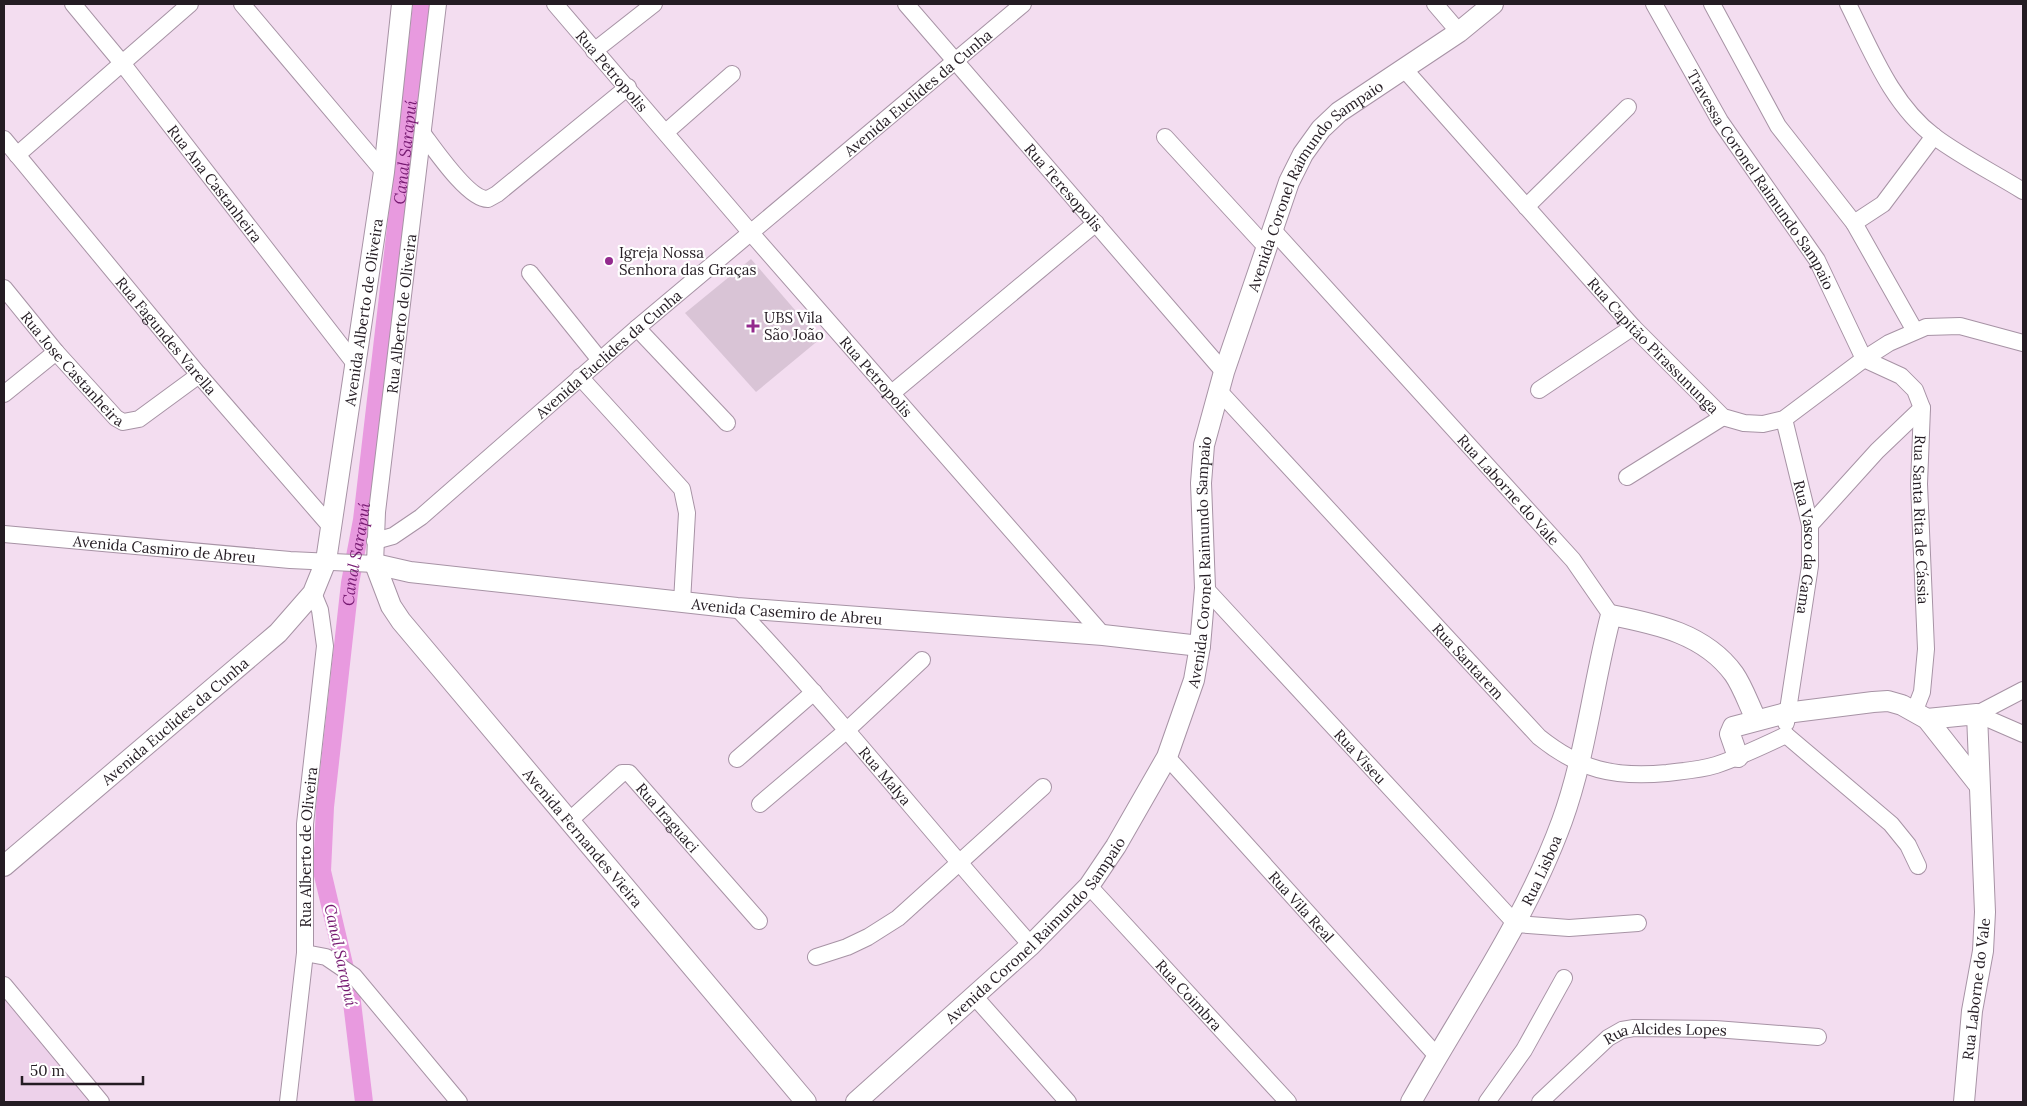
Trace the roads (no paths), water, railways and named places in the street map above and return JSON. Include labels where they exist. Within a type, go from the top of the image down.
[{"type":"main road","name":"Avenida Alberto de Oliveira","points":[[333,561],[332,528],[384,172],[402,4]]},
{"type":"main road","name":"Avenida Coronel Raimundo Sampaio","points":[[856,1102],[1031,945],[1089,886],[1116,846],[1166,757],[1194,680],[1200,646],[1205,588],[1201,483],[1204,445],[1221,381],[1272,229],[1300,161],[1321,128],[1339,112],[1460,32],[1493,4]]},
{"type":"main road","name":"Avenida Euclides da Cunha","points":[[4,866],[278,633],[313,594],[333,561]]},
{"type":"main road","name":"Avenida Casemiro de Abreu","points":[[370,563],[410,572],[737,608],[1103,635],[1200,646]]},
{"type":"main road","name":"Avenida Fernandes Vieira","points":[[370,563],[391,606],[401,621],[806,1102]]},
{"type":"main road","points":[[1611,615],[1645,621],[1677,631],[1700,642],[1717,654],[1734,675],[1756,719]]},
{"type":"main road","name":"Rua Lisboa","points":[[1412,1102],[1437,1056],[1516,924],[1561,823],[1571,795],[1599,660],[1611,615]]},
{"type":"main road","points":[[1738,757],[1730,731],[1733,727],[1756,719],[1786,713],[1888,701],[1921,715],[1977,714]]},
{"type":"main road","name":"Rua Laborne do Vale","points":[[1964,1102],[1972,1011],[1983,951],[1985,912],[1977,714]]},
{"type":"main road","points":[[1921,715],[1979,785]]},
{"type":"main road","points":[[877,1102],[887,1075]]},
{"type":"street","name":"Rua Ana Castanheira","points":[[73,4],[122,63],[356,365]]},
{"type":"street","points":[[17,155],[190,4]]},
{"type":"street","points":[[242,4],[384,172]]},
{"type":"street","name":"Rua Alberto de Oliveira","points":[[370,563],[375,541],[438,4]]},
{"type":"street","name":"Rua Petropolis","points":[[555,4],[751,233],[1103,635]]},
{"type":"street","points":[[594,51],[654,4]]},
{"type":"street","name":"Rua Teresopolis","points":[[906,4],[956,59],[1096,223],[1221,381]]},
{"type":"street","name":"Avenida Euclides da Cunha","points":[[375,541],[393,536],[421,517],[580,377],[1023,4]]},
{"type":"street","points":[[1435,4],[1460,32]]},
{"type":"street","name":"Travessa Coronel Raimundo Sampaio","points":[[1654,4],[1720,121],[1817,260],[1864,359]]},
{"type":"street","points":[[1712,4],[1778,126],[1854,223],[1914,331]]},
{"type":"street","points":[[1848,4],[1889,84],[1917,120],[1934,136],[2023,190]]},
{"type":"street","name":"Rua Capitão Pirassununga","points":[[1405,70],[1633,327],[1723,417],[1753,423],[1784,419],[1864,359],[1914,331],[1926,328],[1960,326],[2023,343]]},
{"type":"street","points":[[666,132],[732,74]]},
{"type":"street","points":[[423,134],[450,169],[476,196],[488,199],[497,194],[628,87]]},
{"type":"street","points":[[1526,208],[1628,108]]},
{"type":"street","points":[[1854,223],[1883,204],[1934,136]]},
{"type":"street","points":[[1165,137],[1266,248]]},
{"type":"street","name":"Rua Fagundes Varella","points":[[4,139],[200,374],[332,528]]},
{"type":"street","points":[[892,393],[1096,223]]},
{"type":"street","name":"Rua Laborne do Vale","points":[[1272,229],[1573,560],[1611,615]]},
{"type":"street","points":[[530,273],[600,360]]},
{"type":"street","name":"Rua Jose Castanheira","points":[[4,288],[56,352],[116,418],[123,422],[139,419],[200,374]]},
{"type":"street","points":[[1539,390],[1633,327]]},
{"type":"street","points":[[638,328],[727,423]]},
{"type":"street","points":[[4,394],[56,352]]},
{"type":"street","name":"Rua Santa Rita de Cássia","points":[[1864,359],[1901,376],[1915,390],[1922,408],[1919,484],[1926,649],[1921,715]]},
{"type":"street","points":[[580,377],[682,489],[687,513],[682,602]]},
{"type":"street","name":"Rua Santarem","points":[[1221,381],[1539,737],[1558,752],[1577,763],[1611,773],[1640,775],[1693,770],[1738,757],[1786,735]]},
{"type":"street","points":[[1810,525],[1877,451],[1922,408]]},
{"type":"street","points":[[1627,477],[1723,417]]},
{"type":"street","name":"Rua Vasco da Gama","points":[[1784,419],[1810,525],[1810,566],[1786,713],[1786,735]]},
{"type":"street","name":"Avenida Casmiro de Abreu","points":[[4,534],[290,560],[370,563]]},
{"type":"street","name":"Rua Viseu","points":[[1205,588],[1516,924]]},
{"type":"street","name":"Rua Alberto de Oliveira","points":[[288,1102],[305,953],[305,824],[325,646],[320,610],[313,594]]},
{"type":"street","name":"Rua Malya","points":[[737,608],[814,692],[958,863],[1031,945]]},
{"type":"street","points":[[760,804],[846,731],[922,660]]},
{"type":"street","points":[[1977,714],[2023,690]]},
{"type":"street","points":[[737,759],[814,692]]},
{"type":"street","points":[[1977,714],[2023,734]]},
{"type":"street","points":[[1786,735],[1891,824],[1908,845],[1918,866]]},
{"type":"street","name":"Rua Vila Real","points":[[1166,757],[1437,1056]]},
{"type":"street","name":"Rua Iraguaci","points":[[570,820],[622,773],[629,773],[759,921]]},
{"type":"street","points":[[816,957],[847,947],[898,918],[1043,787]]},
{"type":"street","name":"Rua Coimbra","points":[[1089,886],[1288,1102]]},
{"type":"street","points":[[1516,924],[1569,928],[1638,923]]},
{"type":"street","points":[[305,953],[318,954],[334,961],[354,976],[459,1102]]},
{"type":"street","points":[[1488,1102],[1524,1050],[1564,978]]},
{"type":"street","points":[[4,985],[101,1102]]},
{"type":"street","points":[[975,997],[1068,1102]]},
{"type":"street","name":"Rua Alcides Lopes","points":[[1540,1102],[1608,1038],[1622,1030],[1634,1028],[1715,1029],[1818,1037]]},
{"type":"waterway","name":"Canal Sarapuí","points":[[364,1102],[351,994],[322,871],[325,807],[350,583],[362,520],[422,4]]},
{"type":"place","name":"Igreja Nossa Senhora das Graças","points":[[609,261]]},
{"type":"place","name":"UBS Vila São João","points":[[753,326]]}]
